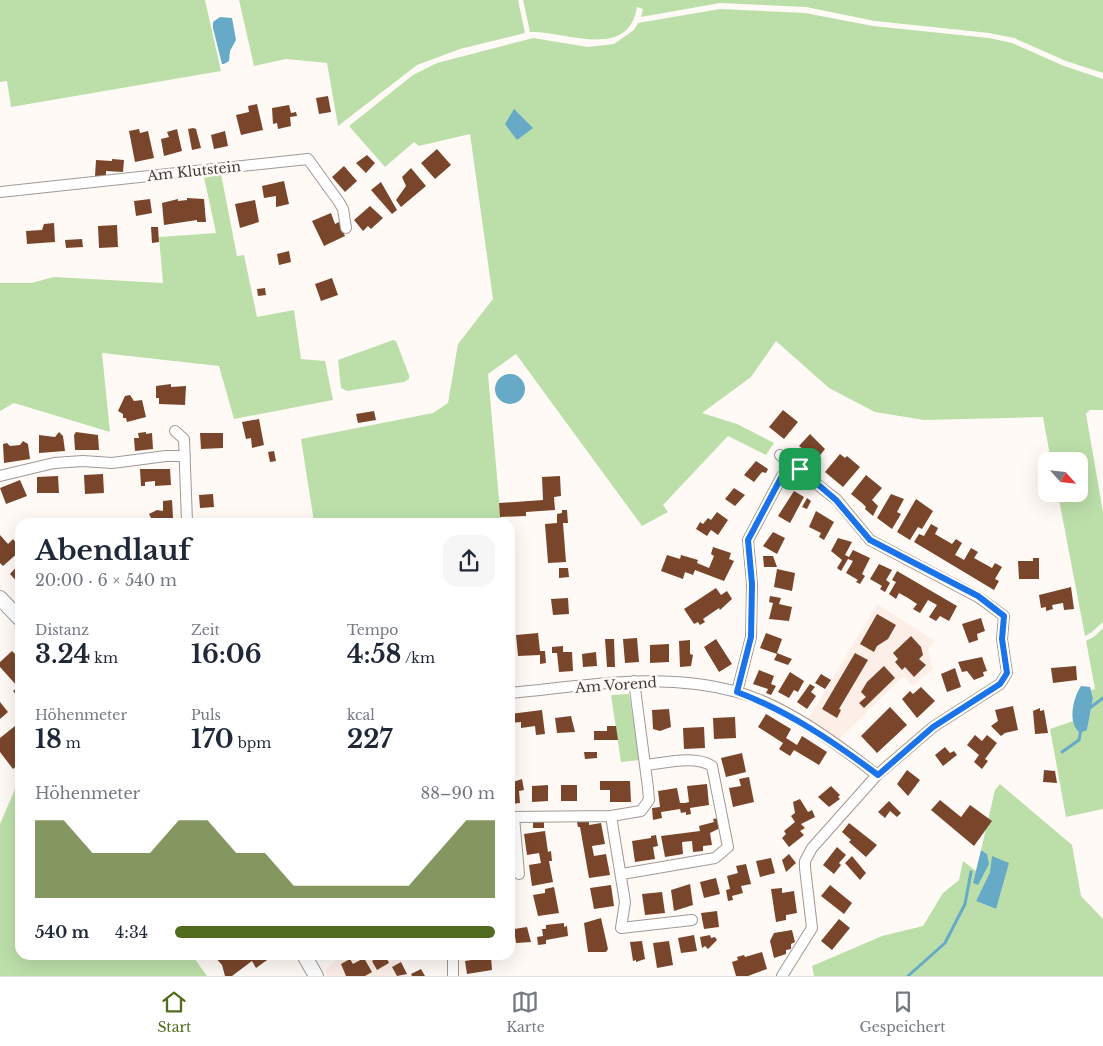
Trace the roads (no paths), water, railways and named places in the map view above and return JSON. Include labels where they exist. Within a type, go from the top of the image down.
[{"type":"main road","points":[[0,598],[15,614]]},
{"type":"main road","points":[[307,960],[316,976]]},
{"type":"street","name":"Am Klutstein","points":[[0,192],[308,159],[343,209],[346,228]]},
{"type":"street","points":[[175,431],[184,439],[188,518]]},
{"type":"street","points":[[780,454],[836,500],[870,540],[978,596],[1004,616],[1002,639],[1007,673],[1000,684],[933,727],[878,775],[808,854],[805,868],[812,928],[782,976]]},
{"type":"street","points":[[0,476],[54,463],[83,460],[112,463],[166,456],[186,456]]},
{"type":"street","points":[[737,692],[751,637],[752,584],[748,540],[782,476],[800,469]]},
{"type":"street","points":[[515,817],[611,816],[641,811],[648,800],[646,764],[634,680]]},
{"type":"street","name":"Am Vorend","points":[[515,692],[634,680],[684,682],[737,692],[768,703],[842,748],[878,775]]},
{"type":"street","points":[[622,874],[715,858],[728,847],[712,766],[706,762],[697,761],[646,764]]},
{"type":"street","points":[[611,816],[622,874],[625,902],[622,928],[692,920]]},
{"type":"street","points":[[515,841],[519,874]]},
{"type":"street","points":[[453,960],[453,976]]},
{"type":"water","points":[[220,17],[232,18],[236,40],[230,51],[229,61],[224,64],[222,64],[213,28],[213,22]]},
{"type":"water","points":[[514,109],[533,128],[517,140],[505,124]]},
{"type":"water","points":[[510,374],[521,378],[525,389],[521,400],[510,404],[499,400],[495,389],[499,378]]},
{"type":"water","points":[[1081,686],[1090,687],[1093,698],[1087,730],[1080,733],[1076,729],[1072,717],[1076,697]]},
{"type":"water","points":[[981,850],[987,854],[989,864],[978,885],[973,883]]},
{"type":"water","points":[[992,856],[1009,863],[996,909],[976,901],[990,872]]},
{"type":"waterway","points":[[1087,710],[1103,698]]},
{"type":"waterway","points":[[1062,752],[1079,740],[1081,729]]},
{"type":"waterway","points":[[908,976],[945,943],[965,904],[971,872]]}]
